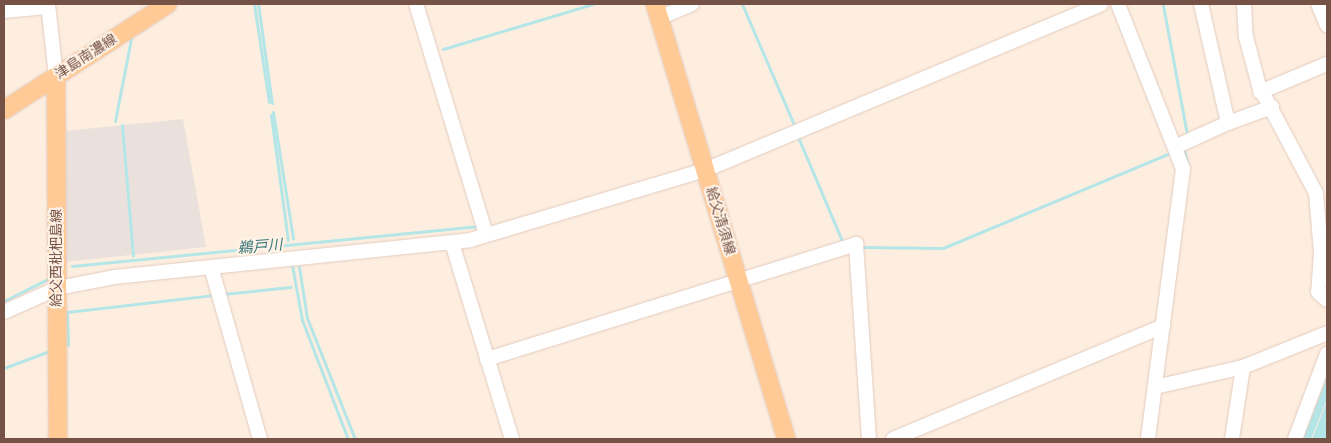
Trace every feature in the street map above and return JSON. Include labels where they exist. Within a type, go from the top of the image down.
[{"type":"main road","name":"津島南濃線","points":[[4,110],[168,4]]},
{"type":"main road","name":"給父清須線","points":[[657,11],[786,439]]},
{"type":"main road","name":"給父西枇杷島線","points":[[56,76],[58,439]]},
{"type":"street","points":[[416,4],[437,58]]},
{"type":"street","points":[[424,4],[437,58],[490,234]]},
{"type":"street","points":[[657,11],[692,4]]},
{"type":"street","points":[[4,312],[58,288],[211,267],[452,243],[490,234],[705,170],[1101,4]]},
{"type":"street","points":[[1118,4],[1177,146],[1183,169],[1148,439]]},
{"type":"street","points":[[1201,4],[1228,123]]},
{"type":"street","points":[[1244,4],[1246,37],[1261,92],[1272,107],[1316,193],[1321,253],[1318,292],[1327,300]]},
{"type":"street","points":[[1318,4],[1327,25]]},
{"type":"street","points":[[4,11],[48,5],[56,76]]},
{"type":"street","points":[[1261,92],[1327,64]]},
{"type":"street","points":[[1177,146],[1228,123],[1272,107]]},
{"type":"street","points":[[452,243],[512,439]]},
{"type":"street","points":[[487,359],[740,288],[856,244],[869,439]]},
{"type":"street","points":[[211,267],[260,439]]},
{"type":"street","points":[[893,439],[1163,326]]},
{"type":"street","points":[[1155,388],[1243,367],[1327,333]]},
{"type":"street","points":[[1295,439],[1327,354]]},
{"type":"street","points":[[1232,439],[1243,367]]},
{"type":"shaded area","points":[[183,119],[206,247],[65,262],[65,131]]},
{"type":"water","points":[[1327,377],[1327,399],[1311,439],[1303,439]]},
{"type":"water","points":[[1327,401],[1327,439],[1312,439]]},
{"type":"waterway","points":[[254,4],[269,102]]},
{"type":"waterway","points":[[258,4],[272,103]]},
{"type":"waterway","points":[[443,49],[593,4]]},
{"type":"waterway","points":[[742,4],[794,125]]},
{"type":"waterway","points":[[1163,5],[1187,135]]},
{"type":"waterway","points":[[115,121],[131,39]]},
{"type":"waterway","points":[[273,112],[293,238]]},
{"type":"waterway","points":[[271,115],[288,240]]},
{"type":"waterway","points":[[122,125],[133,256]]},
{"type":"waterway","points":[[798,137],[843,243]]},
{"type":"waterway","points":[[1184,150],[1187,161]]},
{"type":"waterway","points":[[862,247],[943,248],[1173,152]]},
{"type":"waterway","name":"鵜戸川","points":[[72,266],[479,226]]},
{"type":"waterway","points":[[292,265],[302,320],[348,439]]},
{"type":"waterway","points":[[299,267],[307,318],[355,439]]},
{"type":"waterway","name":"鵜戸川","points":[[4,301],[46,280]]},
{"type":"waterway","points":[[223,294],[291,287]]},
{"type":"waterway","points":[[68,345],[67,312],[215,295]]},
{"type":"waterway","points":[[4,368],[47,352]]}]
